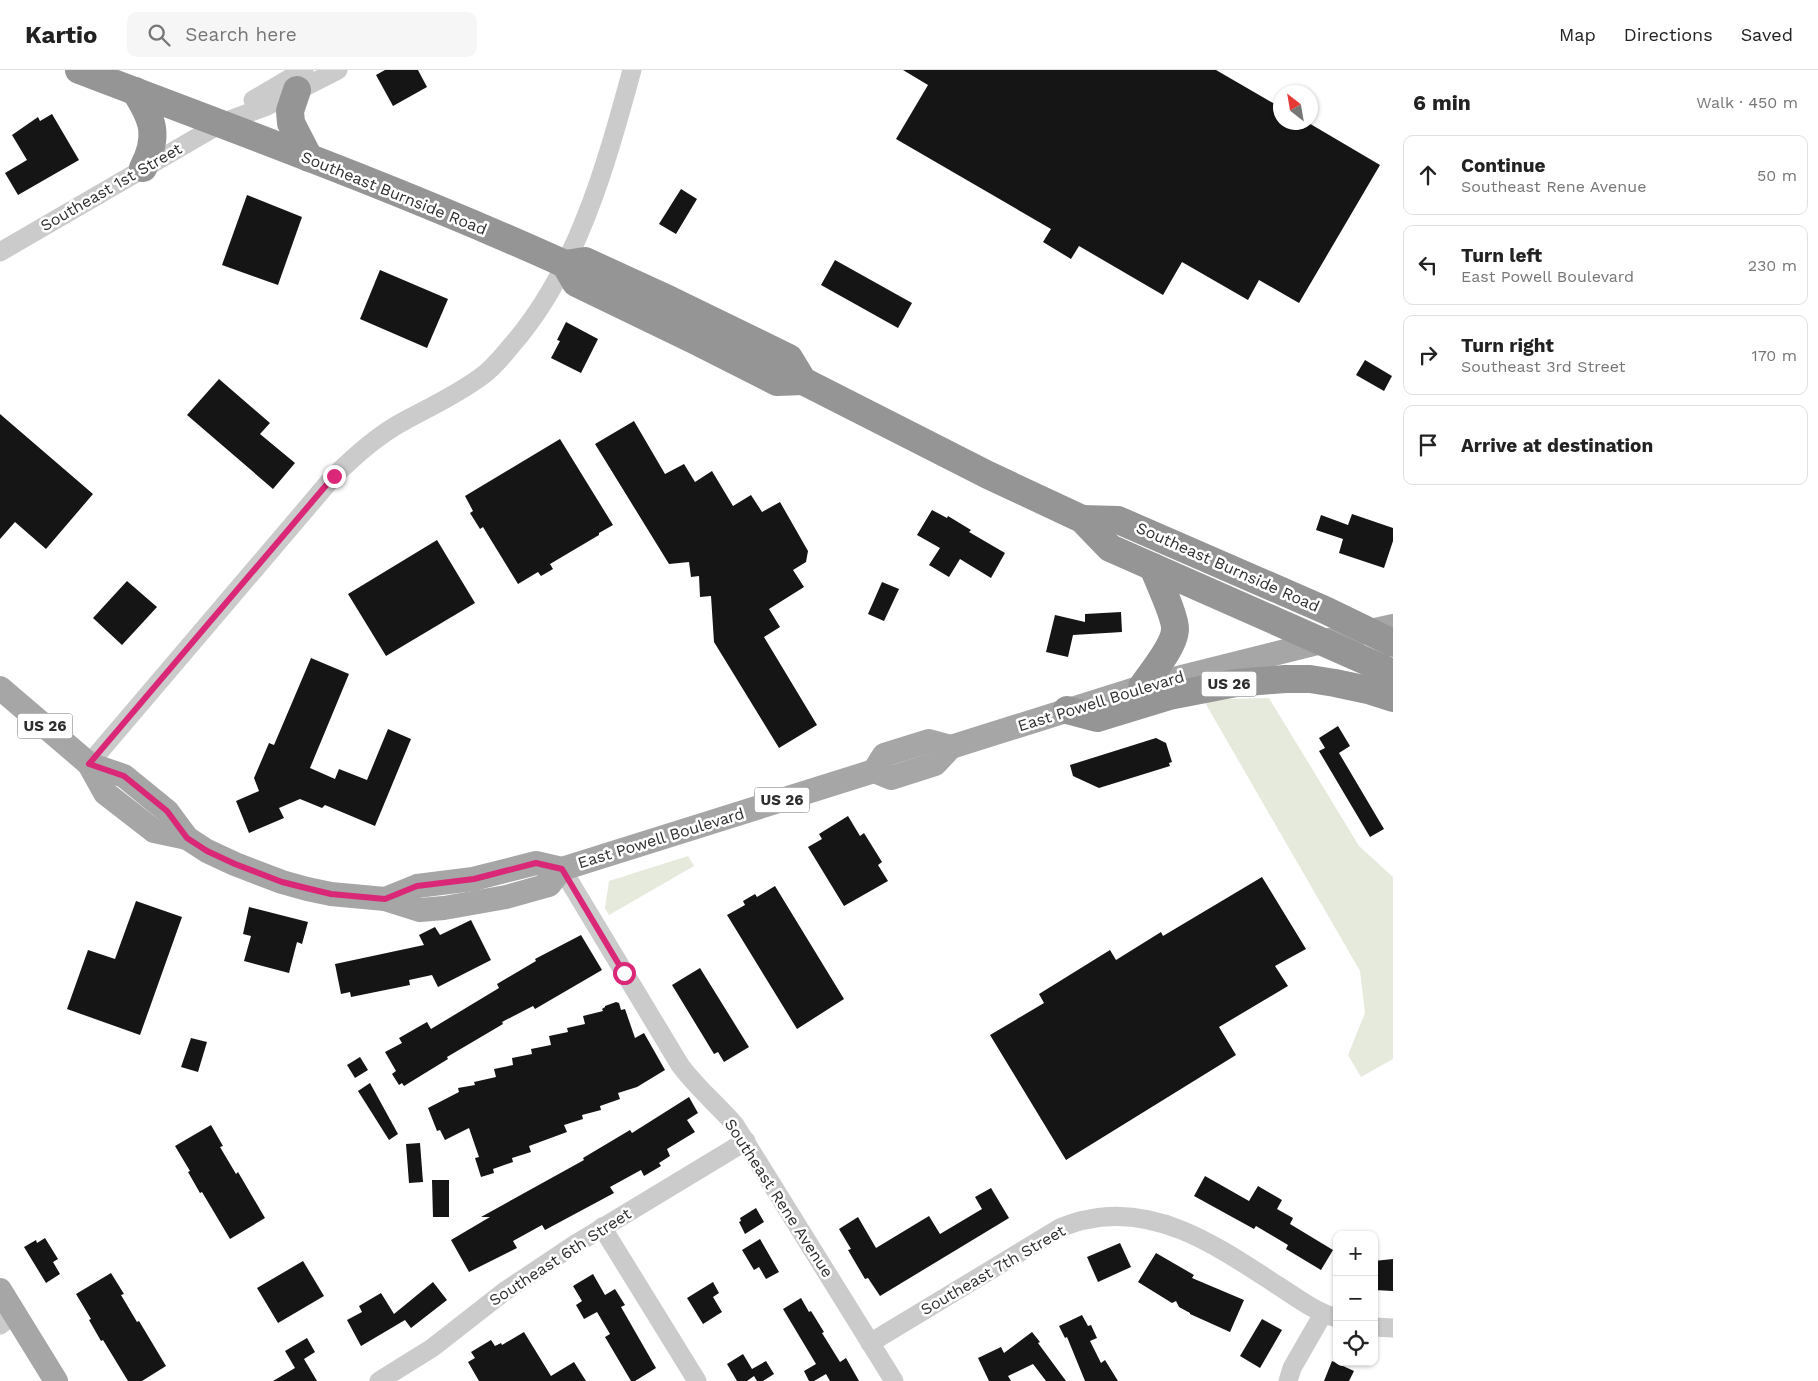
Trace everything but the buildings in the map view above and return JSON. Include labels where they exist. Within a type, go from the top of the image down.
[{"type":"highway","name":"Southeast Burnside Road","points":[[79,70],[222,123],[450,214],[565,264],[576,283],[777,382],[803,381],[980,471],[1082,518],[1118,520],[1385,634]]},
{"type":"highway","points":[[301,80],[290,111],[291,123],[309,158]]},
{"type":"highway","points":[[135,91],[146,109],[154,134],[150,154],[142,168]]},
{"type":"highway","name":"Southeast Burnside Road","points":[[1082,518],[1110,548],[1393,673]]},
{"type":"highway","points":[[1142,687],[1173,640],[1175,630],[1174,620],[1153,567]]},
{"type":"highway","name":"US 26","points":[[1067,710],[1097,718],[1169,696],[1236,683],[1285,679],[1310,679],[1335,683],[1393,698]]},
{"type":"main road","name":"East Powell Boulevard","points":[[0,688],[89,764],[124,776],[167,811],[187,838],[207,851],[282,882],[331,894],[385,899],[417,886],[474,879],[536,863],[562,869],[874,771],[884,755],[924,742],[929,741],[951,747],[1142,687],[1325,642],[1385,634]]},
{"type":"main road","points":[[0,1290],[7,1320],[56,1381]]},
{"type":"street","name":"Southeast 1st Street","points":[[0,252],[222,123],[267,106],[301,80],[338,70]]},
{"type":"street","points":[[89,764],[334,476],[384,433],[438,404],[482,376],[500,359],[529,325],[565,264],[596,188],[632,70]]},
{"type":"street","name":"Southeast Rene Avenue","points":[[562,869],[680,1065],[697,1088],[714,1102],[735,1125],[746,1141],[894,1381]]},
{"type":"street","name":"Southeast 6th Street","points":[[380,1381],[432,1348],[505,1291],[602,1226],[746,1141]]},
{"type":"street","name":"Southeast 7th Street","points":[[870,1343],[1060,1228],[1084,1220],[1103,1217],[1142,1218],[1179,1228],[1330,1316]]},
{"type":"street","points":[[602,1226],[697,1381]]},
{"type":"street","points":[[1288,1381],[1292,1368],[1330,1316]]},
{"type":"street","points":[[1378,1327],[1393,1328]]},
{"type":"shaded area","points":[[1269,698],[1359,846],[1393,877],[1393,1059],[1361,1077],[1348,1055],[1365,1013],[1360,971],[1204,701]]},
{"type":"shaded area","points":[[688,856],[694,866],[609,915],[605,908],[609,881]]},
{"type":"route","points":[[334,476],[89,764],[124,776],[167,811],[187,838],[207,851],[282,882],[331,894],[385,899],[417,886],[474,879],[536,863],[562,869],[624,973]]}]
